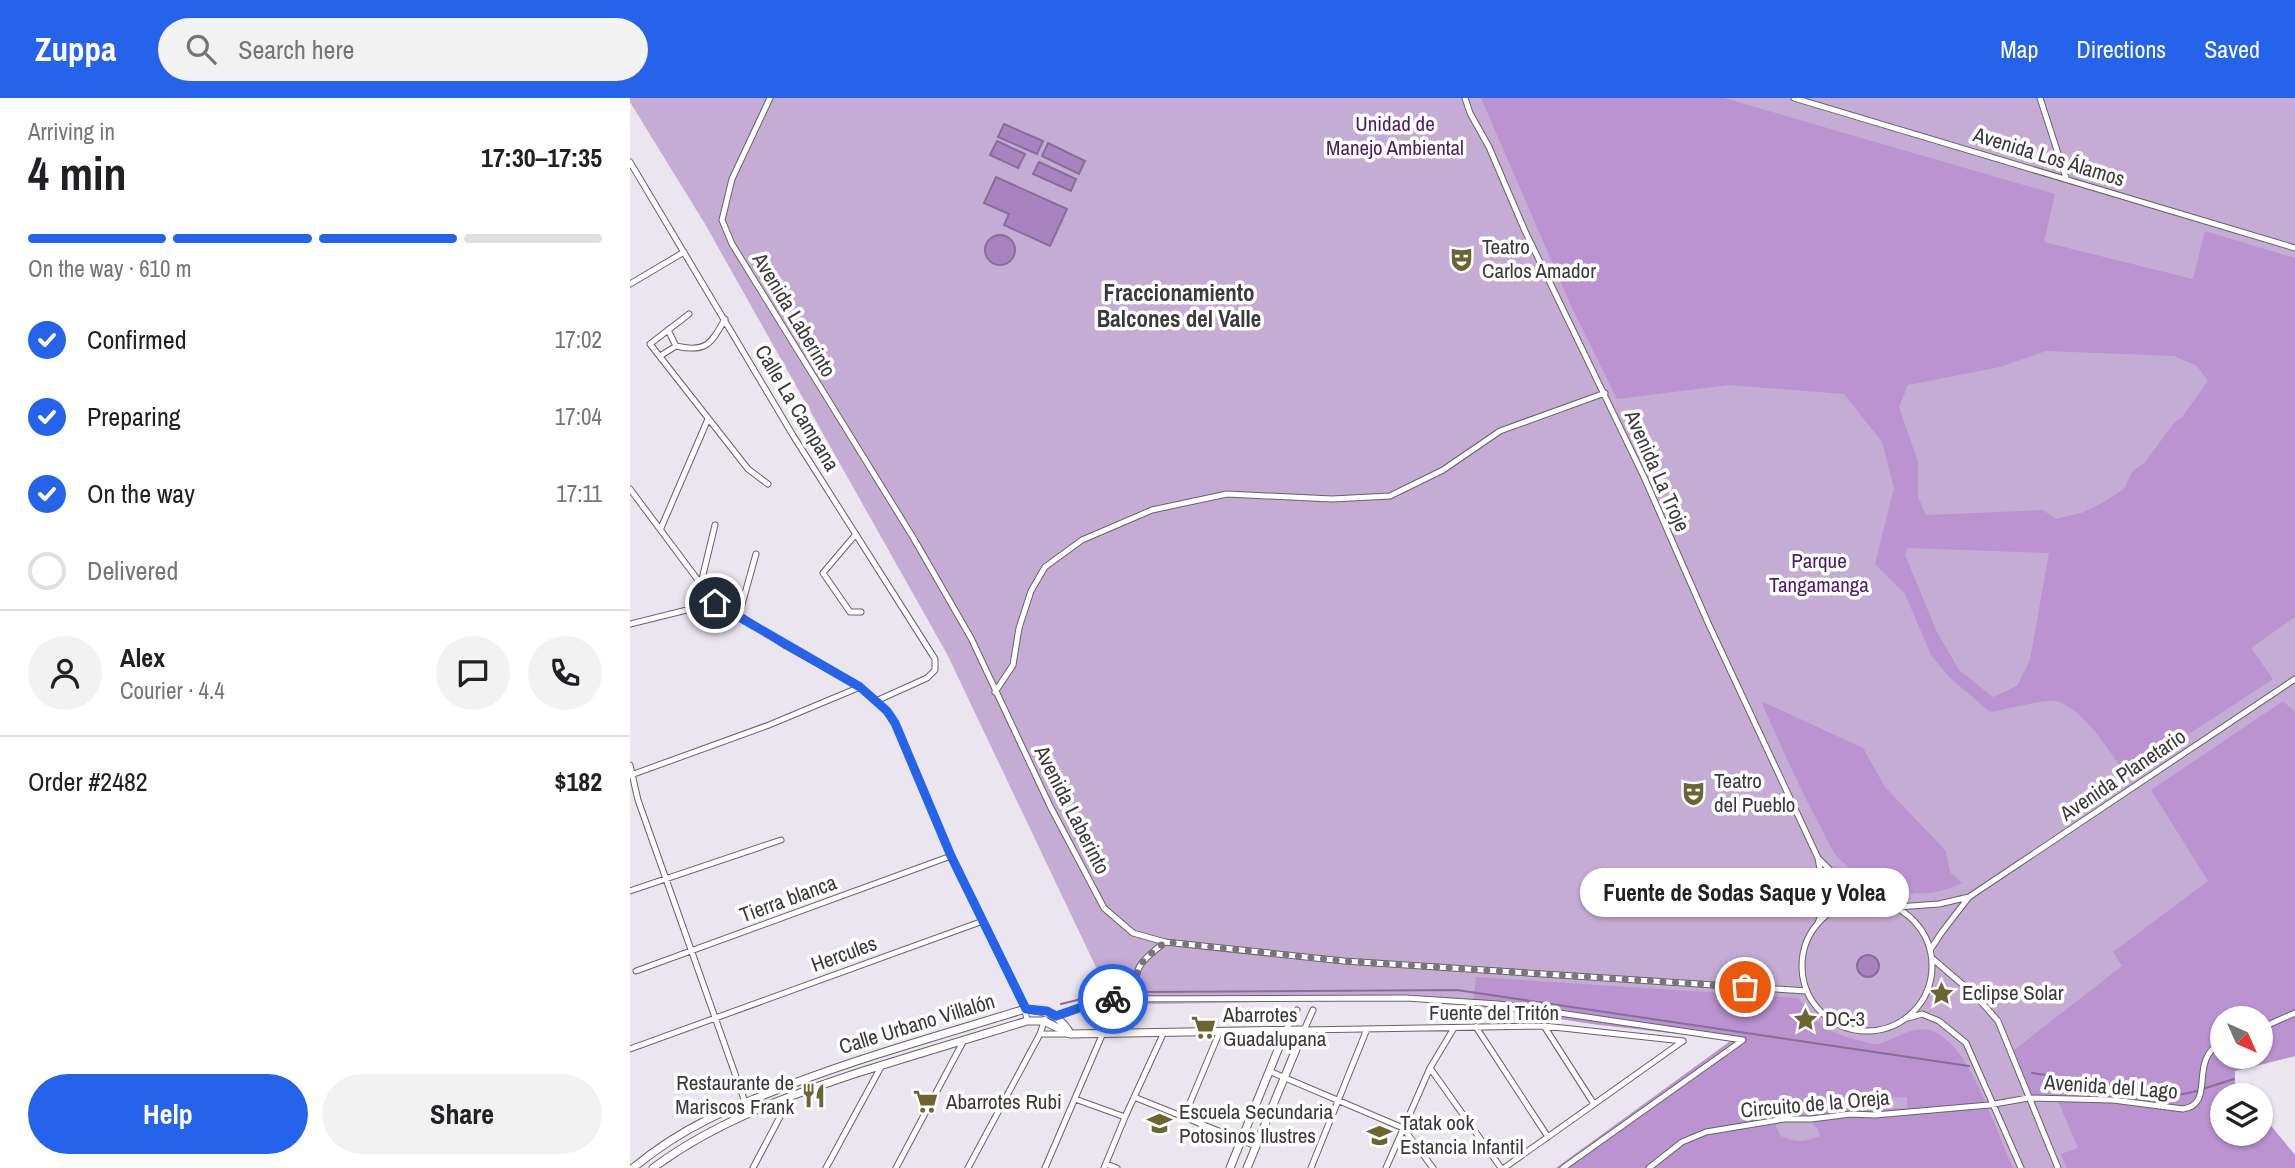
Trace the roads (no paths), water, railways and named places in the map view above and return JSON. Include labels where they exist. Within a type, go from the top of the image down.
[{"type":"street","name":"Avenida Laberinto","points":[[769,98],[732,179],[722,220],[732,244],[971,638],[1050,806],[1104,908],[1133,933],[1165,942],[1344,961],[1807,991]]},
{"type":"street","name":"Avenida La Troje","points":[[1465,98],[1470,113],[1489,146],[1525,231],[1605,393],[1818,858],[1826,903],[1818,923]]},
{"type":"street","name":"Avenida Los Álamos","points":[[1794,98],[2295,248]]},
{"type":"street","points":[[2040,98],[2067,179]]},
{"type":"street","name":"Calle La Campana","points":[[630,162],[794,437],[935,659],[935,670],[927,678],[876,701]]},
{"type":"street","points":[[630,284],[684,252]]},
{"type":"street","points":[[689,314],[650,344],[748,469],[768,484]]},
{"type":"street","points":[[660,356],[676,346],[691,350],[702,348],[712,342],[725,319]]},
{"type":"street","points":[[668,330],[676,346]]},
{"type":"street","points":[[995,692],[1013,665],[1019,628],[1031,592],[1045,568],[1082,540],[1152,510],[1227,494],[1332,499],[1391,496],[1443,470],[1500,431],[1605,393]]},
{"type":"street","points":[[661,528],[708,419]]},
{"type":"street","points":[[630,489],[715,603],[860,687],[895,723],[951,856],[1026,1009],[1027,1021]]},
{"type":"street","points":[[701,583],[715,525]]},
{"type":"street","points":[[856,534],[823,573],[844,606],[850,612],[861,612]]},
{"type":"street","points":[[739,615],[756,554]]},
{"type":"street","points":[[630,624],[715,603]]},
{"type":"street","name":"Avenida Planetario","points":[[1930,950],[1969,897],[2295,679]]},
{"type":"street","points":[[632,775],[769,725],[860,687]]},
{"type":"street","points":[[630,765],[638,800],[745,1102]]},
{"type":"street","points":[[630,891],[781,840]]},
{"type":"street","name":"Tierra blanca","points":[[636,971],[951,856]]},
{"type":"street","name":"Avenida La Troje","points":[[1818,858],[1836,876],[1876,901]]},
{"type":"street","name":"Avenida Planetario","points":[[1897,907],[1939,904],[1969,897]]},
{"type":"street","points":[[1908,1018],[1925,996],[1931,981],[1933,959],[1927,938],[1915,920],[1897,907],[1876,901],[1854,902],[1835,909],[1818,923],[1807,941],[1802,962],[1804,983],[1813,1003],[1827,1018],[1846,1028],[1867,1032],[1888,1028],[1922,1014],[1939,1021],[1966,1043],[2021,1168]]},
{"type":"street","name":"Hercules","points":[[630,1049],[983,921]]},
{"type":"street","points":[[1137,999],[1135,975],[1138,968],[1165,942]]},
{"type":"street","points":[[1933,959],[1976,996],[1998,1021],[2058,1168]]},
{"type":"street","points":[[1919,989],[1925,996]]},
{"type":"street","points":[[1056,1016],[1105,999],[1406,998],[1498,1004],[1743,1040],[1563,1168]]},
{"type":"street","name":"Calle Urbano Villalón","points":[[633,1168],[657,1148],[690,1127],[745,1102],[821,1073],[1026,1009],[1047,1011],[1056,1016],[1070,1034]]},
{"type":"street","points":[[1230,1168],[1286,1030],[1297,1010]]},
{"type":"street","points":[[1247,1168],[1313,1010]]},
{"type":"street","points":[[968,1168],[1040,1034],[1047,1011]]},
{"type":"street","points":[[2273,1023],[2295,1013]]},
{"type":"street","name":"Calle Urbano Villalón","points":[[653,1168],[684,1145],[720,1125],[792,1094],[882,1065],[1027,1021],[1044,1021],[1070,1034]]},
{"type":"street","points":[[1430,1068],[1502,1168],[1594,1104],[1544,1026]]},
{"type":"street","name":"Fuente del Tritón","points":[[1304,1030],[1544,1026],[1683,1041],[1594,1104]]},
{"type":"street","points":[[1476,1027],[1548,1137]]},
{"type":"street","points":[[1386,1168],[1430,1068],[1454,1028]]},
{"type":"street","points":[[1311,1168],[1367,1029]]},
{"type":"street","points":[[1040,1034],[1304,1030]]},
{"type":"street","points":[[1184,1117],[1220,1031]]},
{"type":"street","points":[[1117,1168],[1105,1166],[1164,1032]]},
{"type":"street","points":[[1045,1168],[1103,1033]]},
{"type":"street","points":[[896,1168],[964,1040]]},
{"type":"street","name":"Avenida del Lago","points":[[1994,1104],[2028,1098],[2113,1100],[2191,1108],[2200,1099],[2204,1059],[2210,1051]]},
{"type":"street","points":[[826,1168],[882,1065]]},
{"type":"street","points":[[1269,1072],[1403,1128],[1433,1168]]},
{"type":"street","points":[[753,1168],[792,1094],[791,1085]]},
{"type":"street","points":[[1134,1097],[1256,1146]]},
{"type":"street","points":[[1075,1098],[1125,1117]]},
{"type":"street","name":"Circuito de la Oreja","points":[[1649,1168],[1682,1142],[1706,1132],[1784,1119],[1875,1115],[1994,1104]]},
{"type":"waterway","points":[[1143,992],[1457,990],[1969,1066]]},
{"type":"waterway","points":[[1061,1004],[1106,993],[1128,991]]},
{"type":"waterway","points":[[2032,1073],[2100,1083]]},
{"type":"waterway","points":[[2110,1084],[2178,1095],[2234,1079]]},
{"type":"place","name":"Teatro Carlos Amador","points":[[1462,259]]},
{"type":"place","name":"Teatro del Pueblo","points":[[1694,793]]},
{"type":"place","name":"Fuente de Sodas Saque y Volea","points":[[1745,987]]},
{"type":"place","name":"Eclipse Solar","points":[[1942,993]]},
{"type":"place","name":"DC-3","points":[[1805,1019]]},
{"type":"place","name":"Abarrotes Guadalupana","points":[[1203,1027]]},
{"type":"place","name":"Restaurante de Mariscos Frank","points":[[814,1095]]},
{"type":"place","name":"Abarrotes Rubi","points":[[926,1102]]},
{"type":"place","name":"Escuela Secundaria Potosinos Ilustres","points":[[1159,1124]]},
{"type":"place","name":"Tatak ook Estancia Infantil","points":[[1380,1135]]},
{"type":"district","name":"Fraccionamiento Balcones del Valle","points":[[1179,306]]},
{"type":"park label","name":"Unidad de Manejo Ambiental","points":[[1395,136]]},
{"type":"park label","name":"Parque Tangamanga","points":[[1819,573]]}]
